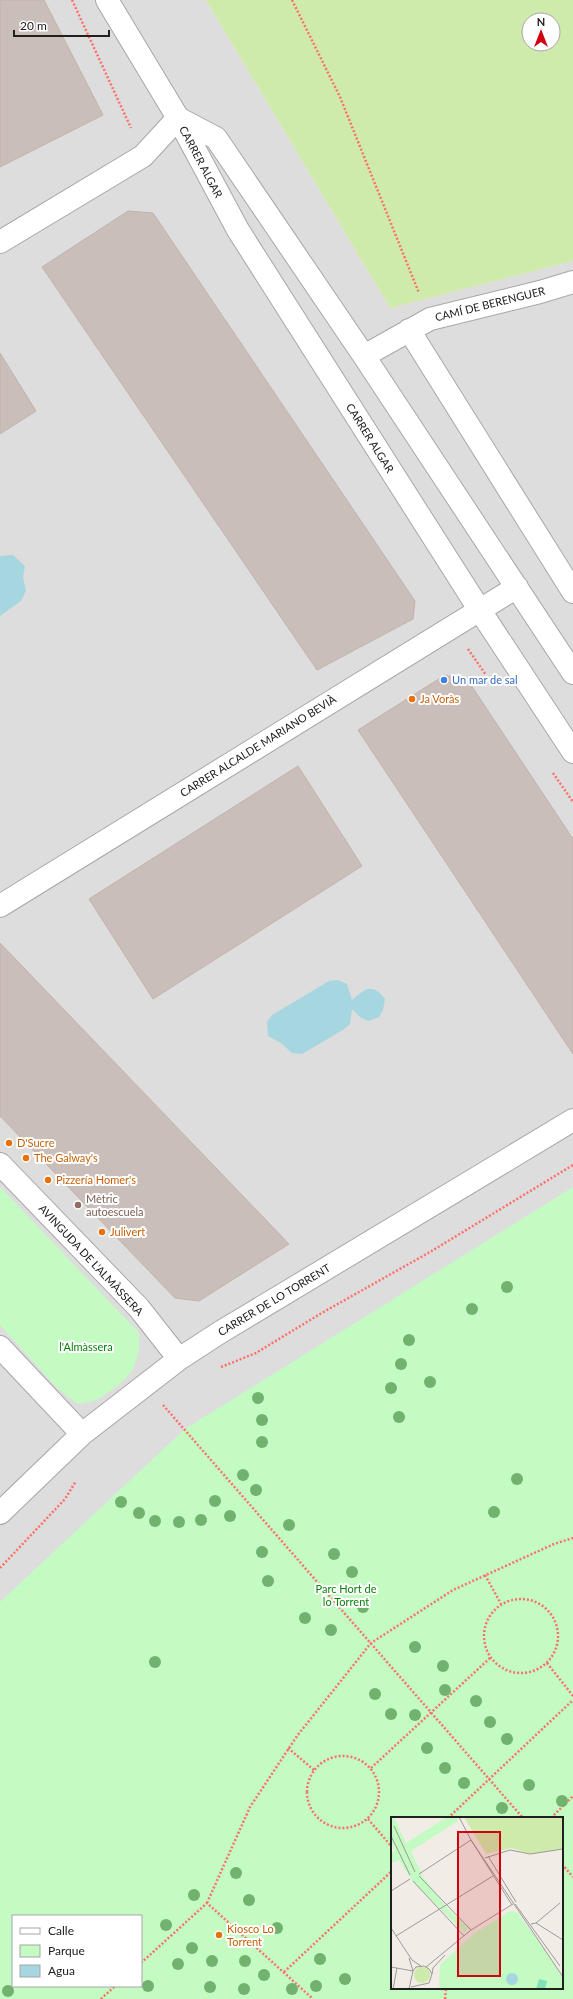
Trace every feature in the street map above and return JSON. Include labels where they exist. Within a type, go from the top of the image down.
[{"type":"street","name":"CARRER ALGAR","points":[[107,0],[178,118],[238,230],[479,609],[573,752]]},
{"type":"street","points":[[0,242],[143,156],[178,118]]},
{"type":"street","name":"CARRER ALGAR","points":[[178,118],[216,138],[364,356],[573,673]]},
{"type":"street","name":"CAMÍ DE BERENGUER","points":[[409,330],[430,319],[540,292],[573,282]]},
{"type":"street","points":[[364,356],[409,330],[573,592]]},
{"type":"street","name":"CARRER ALCALDE MARIANO BEVIÀ","points":[[0,906],[479,609],[517,587]]},
{"type":"street","name":"CARRER DE LO TORRENT","points":[[0,1513],[82,1434],[179,1359],[219,1333],[573,1120]]},
{"type":"street","name":"AVINGUDA DE L'ALMÀSSERA","points":[[0,1164],[139,1308],[179,1359]]},
{"type":"street","points":[[0,1347],[82,1434]]},
{"type":"path","points":[[72,0],[112,84],[143,156]]},
{"type":"path","points":[[292,0],[340,97],[430,319]]},
{"type":"path","points":[[461,651],[468,648],[489,679]]},
{"type":"path","points":[[551,770],[573,802]]},
{"type":"path","points":[[215,1369],[256,1354],[320,1314],[430,1252],[573,1165]]},
{"type":"path","points":[[161,1403],[522,1817]]},
{"type":"path","points":[[0,1568],[65,1499],[77,1478]]},
{"type":"path","points":[[142,1962],[207,1903],[250,1807],[288,1748],[371,1643],[453,1590],[554,1544],[573,1538]]},
{"type":"path","points":[[485,1576],[501,1604]]},
{"type":"path","points":[[515,1599],[533,1601],[548,1610],[557,1625],[558,1635],[556,1648],[546,1663],[528,1673],[511,1672],[500,1667],[490,1658],[484,1642],[483,1633],[487,1620],[501,1604],[515,1599]]},
{"type":"path","points":[[371,1768],[490,1658]]},
{"type":"path","points":[[546,1663],[573,1696]]},
{"type":"path","points":[[449,1817],[573,1700]]},
{"type":"path","points":[[288,1748],[314,1770]]},
{"type":"path","points":[[339,1756],[357,1758],[371,1768],[379,1783],[380,1792],[378,1805],[368,1819],[351,1828],[335,1828],[325,1824],[315,1816],[307,1800],[306,1790],[309,1777],[324,1760],[339,1756]]},
{"type":"path","points":[[552,1817],[573,1796]]},
{"type":"path","points":[[368,1819],[391,1846]]},
{"type":"path","points":[[563,1865],[573,1878]]},
{"type":"path","points":[[284,1972],[391,1872]]},
{"type":"path","points":[[207,1903],[313,1999]]},
{"type":"path","points":[[101,1999],[114,1987]]},
{"type":"path","points":[[445,1999],[446,1989]]},
{"type":"shaded area","points":[[0,0],[206,0],[390,308],[573,261],[573,1999],[0,1999]]},
{"type":"green space","points":[[206,0],[573,0],[573,261],[390,308]]},
{"type":"green space","name":"l'Almàssera","points":[[0,1187],[139,1333],[139,1352],[132,1371],[120,1384],[97,1400],[78,1404],[58,1389],[0,1325]]},
{"type":"green space","name":"Parc Hort de lo Torrent","points":[[573,1187],[573,1999],[0,1999],[0,1602],[185,1429]]},
{"type":"water","points":[[13,555],[25,566],[23,577],[26,591],[21,601],[0,616],[0,556]]},
{"type":"water","points":[[338,980],[347,984],[352,1000],[365,990],[376,990],[385,999],[383,1010],[379,1017],[369,1021],[361,1018],[352,1009],[350,1024],[343,1030],[302,1054],[292,1053],[281,1043],[268,1036],[267,1022],[272,1015],[329,981]]},
{"type":"building","points":[[0,0],[44,0],[103,115],[0,167]]},
{"type":"building","points":[[128,211],[153,213],[415,601],[413,619],[317,670],[42,267]]},
{"type":"building","points":[[0,353],[36,411],[0,434]]},
{"type":"building","points":[[445,675],[469,682],[573,839],[573,1054],[358,730]]},
{"type":"building","points":[[298,766],[362,866],[153,999],[89,899]]},
{"type":"building","points":[[0,943],[289,1244],[199,1301],[175,1298],[0,1116]]},
{"type":"place","name":"Un mar de sal","points":[[444,680]]},
{"type":"place","name":"Ja Voràs","points":[[412,699]]},
{"type":"place","name":"D'Sucre","points":[[9,1143]]},
{"type":"place","name":"The Galway's","points":[[26,1158]]},
{"type":"place","name":"Pizzería Homer's","points":[[48,1180]]},
{"type":"place","name":"Mètric autoescuela","points":[[78,1205]]},
{"type":"place","name":"Julivert","points":[[102,1232]]},
{"type":"place","name":"Kiosco Lo Torrent","points":[[219,1935]]}]
